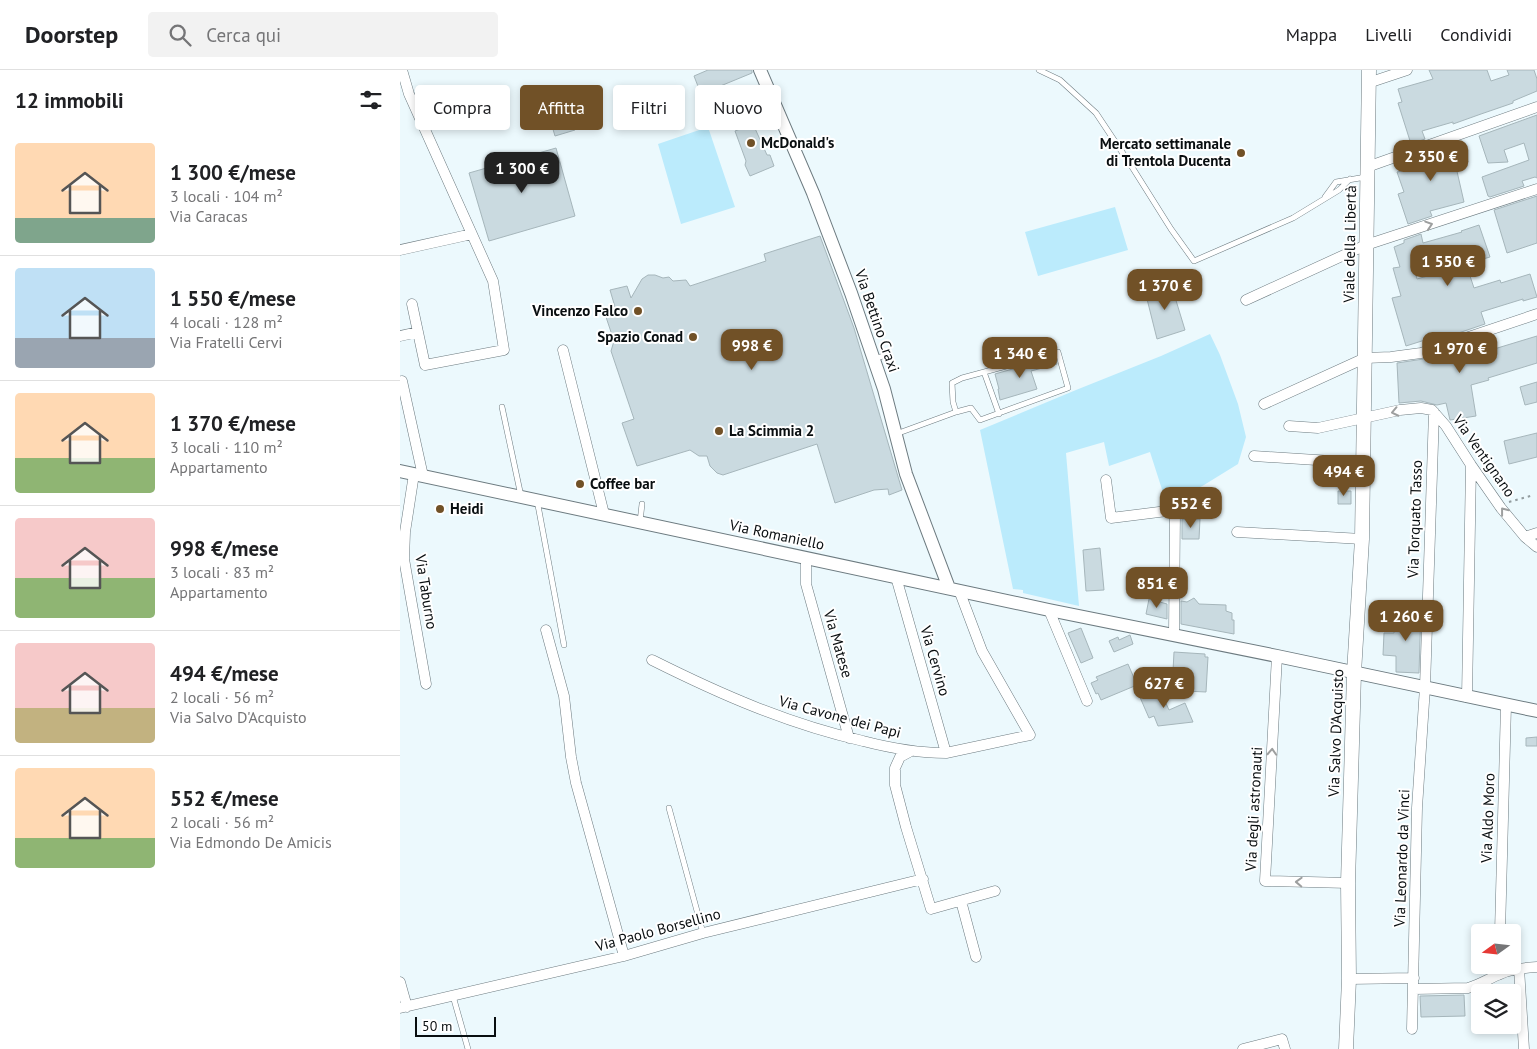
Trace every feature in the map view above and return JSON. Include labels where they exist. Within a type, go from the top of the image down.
[{"type":"main road","name":"Viale della Libertà","points":[[1364,419],[1368,76]]},
{"type":"main road","name":"Via Salvo D'Acquisto","points":[[1346,1049],[1349,979],[1348,883],[1354,673],[1362,538],[1364,419]]},
{"type":"street","points":[[402,70],[409,94],[493,281],[504,350],[425,365],[412,304]]},
{"type":"street","name":"Via Bettino Craxi","points":[[760,70],[818,198],[884,389],[906,474],[954,589]]},
{"type":"street","points":[[1368,76],[1407,70]]},
{"type":"street","points":[[1367,172],[1537,108]]},
{"type":"street","points":[[1246,300],[1366,246],[1537,189]]},
{"type":"street","points":[[400,250],[472,234]]},
{"type":"street","points":[[1264,404],[1365,358],[1391,358],[1421,353],[1537,314]]},
{"type":"street","points":[[400,336],[418,332]]},
{"type":"street","points":[[563,350],[604,514]]},
{"type":"street","points":[[402,381],[419,475]]},
{"type":"street","name":"Via Ventignano","points":[[1289,426],[1318,428],[1400,410],[1422,408],[1434,412],[1446,426],[1501,508],[1525,537],[1537,547]]},
{"type":"street","name":"Via Torquato Tasso","points":[[1425,687],[1434,412]]},
{"type":"street","points":[[1254,456],[1363,463]]},
{"type":"street","points":[[1467,697],[1471,465]]},
{"type":"street","name":"Via Romaniello","points":[[400,470],[1048,610],[1537,711]]},
{"type":"street","name":"Via Taburno","points":[[419,475],[405,532],[404,559],[426,684]]},
{"type":"street","points":[[1106,480],[1111,518],[1175,510],[1174,635]]},
{"type":"street","points":[[1237,532],[1362,538]]},
{"type":"street","points":[[1525,537],[1537,534]]},
{"type":"street","name":"Via Matese","points":[[806,558],[806,584],[849,738]]},
{"type":"street","name":"Via Cervino","points":[[896,576],[946,753]]},
{"type":"street","name":"Via Cavone dei Papi","points":[[652,660],[755,708],[786,720],[849,738],[911,751],[946,753],[1030,736],[982,651],[954,589]]},
{"type":"street","points":[[1048,610],[1087,701]]},
{"type":"street","points":[[546,630],[564,696],[576,784],[624,956]]},
{"type":"street","name":"Via degli astronauti","points":[[1276,656],[1265,881],[1348,883]]},
{"type":"street","name":"Via Leonardo da Vinci","points":[[1412,1029],[1417,808],[1425,687]]},
{"type":"street","name":"Via Aldo Moro","points":[[1500,924],[1506,705]]},
{"type":"street","points":[[911,751],[900,757],[896,768],[896,785],[906,827],[931,909],[995,891]]},
{"type":"street","name":"Via Paolo Borsellino","points":[[403,1007],[624,956],[703,933],[923,879]]},
{"type":"street","points":[[961,901],[976,957]]},
{"type":"street","points":[[1521,968],[1537,967]]},
{"type":"street","points":[[1414,989],[1468,988],[1475,986],[1493,974]]},
{"type":"street","points":[[1519,974],[1524,1049]]},
{"type":"street","points":[[1349,979],[1414,978]]},
{"type":"street","points":[[400,982],[403,1007]]},
{"type":"street","points":[[1243,1049],[1283,1044]]},
{"type":"lane","points":[[1039,70],[1060,80],[1096,114],[1194,261],[1293,218],[1323,199],[1336,182],[1367,172]]},
{"type":"lane","points":[[895,434],[971,408],[980,420],[1068,388],[1058,352],[962,378],[952,383],[953,402],[956,412]]},
{"type":"lane","points":[[874,359],[886,355]]},
{"type":"lane","points":[[984,372],[999,414]]},
{"type":"lane","points":[[502,407],[521,497]]},
{"type":"lane","points":[[537,500],[564,645]]},
{"type":"lane","points":[[640,522],[642,504]]},
{"type":"lane","points":[[669,808],[703,933]]},
{"type":"lane","points":[[453,996],[468,1049]]},
{"type":"path","points":[[1504,504],[1534,495]]},
{"type":"shaded area","points":[[699,130],[709,130],[735,207],[681,224],[658,144]]},
{"type":"shaded area","points":[[1115,207],[1128,250],[1038,276],[1025,232]]},
{"type":"shaded area","points":[[1210,334],[1238,404],[1246,437],[1238,464],[1167,505],[1150,452],[1109,466],[1104,442],[1066,453],[1079,606],[1023,593],[1023,590],[1013,589],[980,430]]},
{"type":"building","points":[[708,70],[752,70],[752,73],[723,85],[698,85],[694,76]]},
{"type":"building","points":[[1429,70],[1487,70],[1491,81],[1509,75],[1507,70],[1534,70],[1537,79],[1537,91],[1513,101],[1513,103],[1453,124],[1453,122],[1422,131],[1425,139],[1411,144],[1398,103],[1402,102],[1398,89],[1433,79]]},
{"type":"building","points":[[1537,115],[1537,178],[1522,181],[1524,186],[1488,196],[1482,177],[1529,160],[1524,143],[1504,150],[1508,162],[1488,163],[1479,136]]},
{"type":"building","points":[[553,130],[575,130],[555,136]]},
{"type":"building","name":"McDonald's","points":[[756,130],[774,166],[750,176],[735,131]]},
{"type":"building","points":[[1457,142],[1460,151],[1463,150],[1468,162],[1456,167],[1464,202],[1430,211],[1432,216],[1408,224],[1398,194],[1404,192],[1397,172],[1402,171],[1400,163]]},
{"type":"building","points":[[556,148],[575,216],[489,241],[469,173]]},
{"type":"building","points":[[1537,196],[1537,243],[1507,253],[1494,210]]},
{"type":"building","points":[[1479,225],[1490,257],[1476,261],[1467,267],[1474,288],[1500,280],[1501,283],[1530,274],[1537,297],[1523,301],[1523,299],[1481,312],[1485,324],[1426,344],[1425,340],[1406,346],[1392,298],[1401,296],[1393,268],[1400,267],[1394,247],[1404,243],[1404,240],[1421,234],[1423,243]],"holes":[[[1434,257],[1438,273],[1417,279],[1413,262]]]},
{"type":"building","points":[[820,236],[854,328],[902,490],[889,495],[888,489],[874,490],[835,503],[817,444],[723,475],[717,473],[710,466],[707,456],[699,456],[690,450],[637,466],[622,423],[634,419],[611,351],[614,341],[605,314],[607,309],[615,307],[610,290],[627,286],[631,298],[642,279],[648,275],[663,278],[669,277],[673,281],[686,280],[690,286],[766,261],[764,254]]},
{"type":"building","points":[[1171,284],[1185,330],[1157,339],[1145,291]]},
{"type":"building","points":[[1537,336],[1537,363],[1471,385],[1476,416],[1450,420],[1446,403],[1437,405],[1421,401],[1399,403],[1397,363],[1430,358],[1477,341],[1481,353]]},
{"type":"building","points":[[1055,357],[1057,364],[1031,371],[1037,389],[1000,400],[995,374]]},
{"type":"building","points":[[1537,382],[1537,402],[1525,405],[1520,387]]},
{"type":"building","points":[[1537,433],[1537,457],[1509,464],[1504,441]]},
{"type":"building","points":[[1338,491],[1351,491],[1351,504],[1338,504]]},
{"type":"building","points":[[1182,519],[1200,519],[1199,539],[1182,539]]},
{"type":"building","points":[[1100,548],[1104,590],[1086,591],[1083,550]]},
{"type":"building","points":[[1194,598],[1199,604],[1226,605],[1226,611],[1232,613],[1232,620],[1234,620],[1234,634],[1181,624],[1181,601],[1187,602]]},
{"type":"building","points":[[1149,599],[1167,604],[1167,619],[1146,614]]},
{"type":"building","points":[[1403,608],[1421,608],[1419,673],[1396,672],[1396,656],[1383,655],[1384,633],[1394,633],[1394,627],[1403,627]]},
{"type":"building","points":[[1081,628],[1093,658],[1081,663],[1068,633]]},
{"type":"building","points":[[1130,635],[1133,644],[1114,652],[1109,641],[1118,637],[1119,640]]},
{"type":"building","points":[[1174,652],[1205,654],[1205,657],[1208,657],[1206,692],[1185,691],[1186,678],[1178,678],[1179,671],[1173,671]]},
{"type":"building","points":[[1128,664],[1137,685],[1101,700],[1091,683],[1098,680],[1096,677]]},
{"type":"building","points":[[1158,686],[1169,710],[1185,703],[1193,722],[1158,726],[1154,716],[1149,718],[1139,695]]},
{"type":"building","points":[[1537,737],[1537,746],[1526,746],[1526,738]]},
{"type":"building","points":[[1464,995],[1465,1016],[1421,1017],[1420,996]]},
{"type":"place","name":"McDonald's","points":[[751,143]]},
{"type":"place","name":"Mercato settimanale di Trentola Ducenta","points":[[1241,153]]},
{"type":"place","name":"Vincenzo Falco","points":[[638,311]]},
{"type":"place","name":"Spazio Conad","points":[[693,337]]},
{"type":"place","name":"La Scimmia 2","points":[[719,431]]},
{"type":"place","name":"Coffee bar","points":[[580,484]]},
{"type":"place","name":"Heidi","points":[[440,509]]}]
